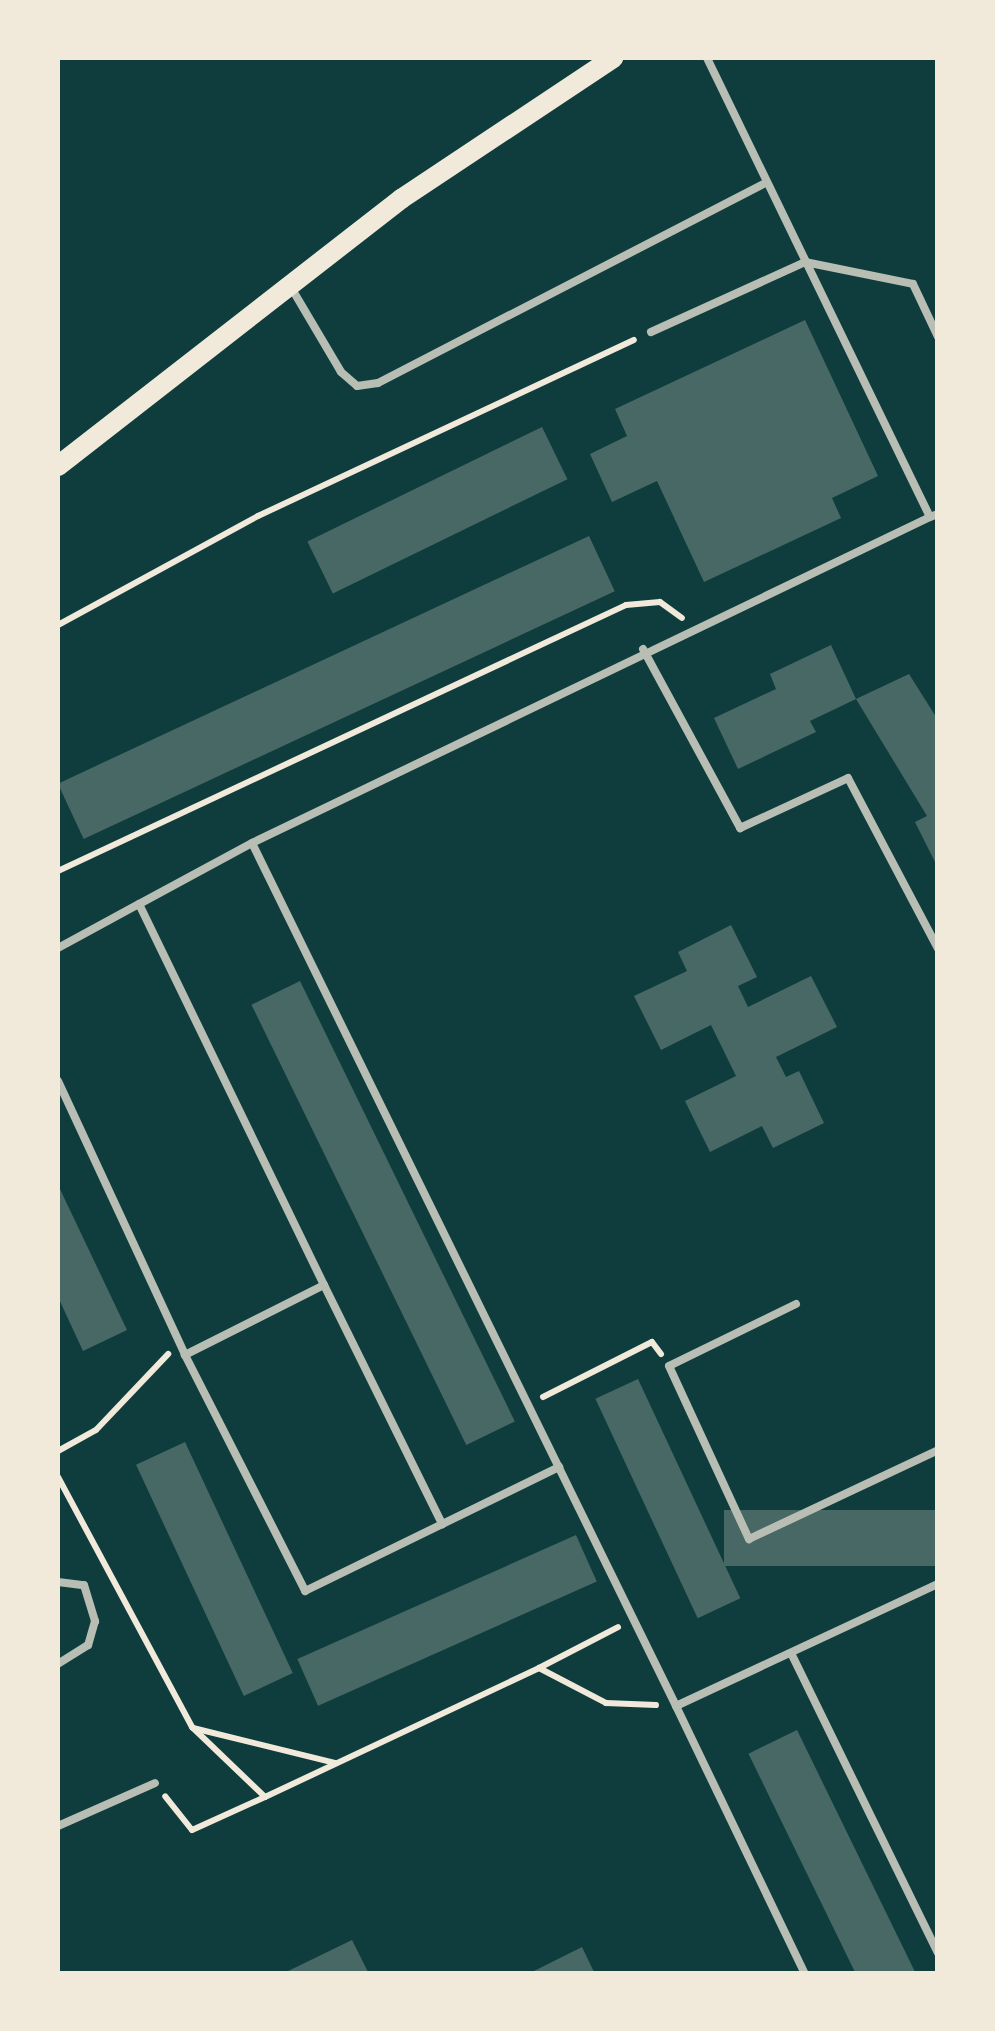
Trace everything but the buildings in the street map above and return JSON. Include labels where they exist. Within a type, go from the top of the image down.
[{"type":"main road","points":[[58,466],[401,198],[614,58]]},
{"type":"lane","points":[[58,948],[252,843],[643,649],[934,516],[707,58]]},
{"type":"lane","points":[[290,285],[342,372],[358,386],[378,383],[766,183]]},
{"type":"lane","points":[[651,332],[805,262],[914,284],[938,337]]},
{"type":"lane","points":[[643,649],[740,828],[848,778],[938,949]]},
{"type":"lane","points":[[252,843],[805,1974]]},
{"type":"lane","points":[[138,904],[442,1524]]},
{"type":"lane","points":[[58,1080],[179,1342],[304,1592],[560,1468]]},
{"type":"lane","points":[[185,1354],[324,1285]]},
{"type":"lane","points":[[796,1304],[669,1366],[750,1539],[938,1450]]},
{"type":"lane","points":[[58,1582],[84,1585],[95,1621],[88,1645],[58,1664]]},
{"type":"lane","points":[[676,1706],[938,1584]]},
{"type":"lane","points":[[791,1653],[938,1953]]},
{"type":"lane","points":[[58,1826],[155,1783]]},
{"type":"path","points":[[58,625],[258,516],[651,332]]},
{"type":"path","points":[[58,871],[626,605],[660,602],[694,626]]},
{"type":"path","points":[[58,1451],[96,1430],[179,1342]]},
{"type":"path","points":[[528,1404],[652,1342],[669,1366]]},
{"type":"path","points":[[58,1477],[192,1727],[265,1797]]},
{"type":"path","points":[[155,1783],[192,1830],[634,1620]]},
{"type":"path","points":[[539,1668],[606,1703],[676,1706]]},
{"type":"path","points":[[192,1727],[338,1763]]}]
